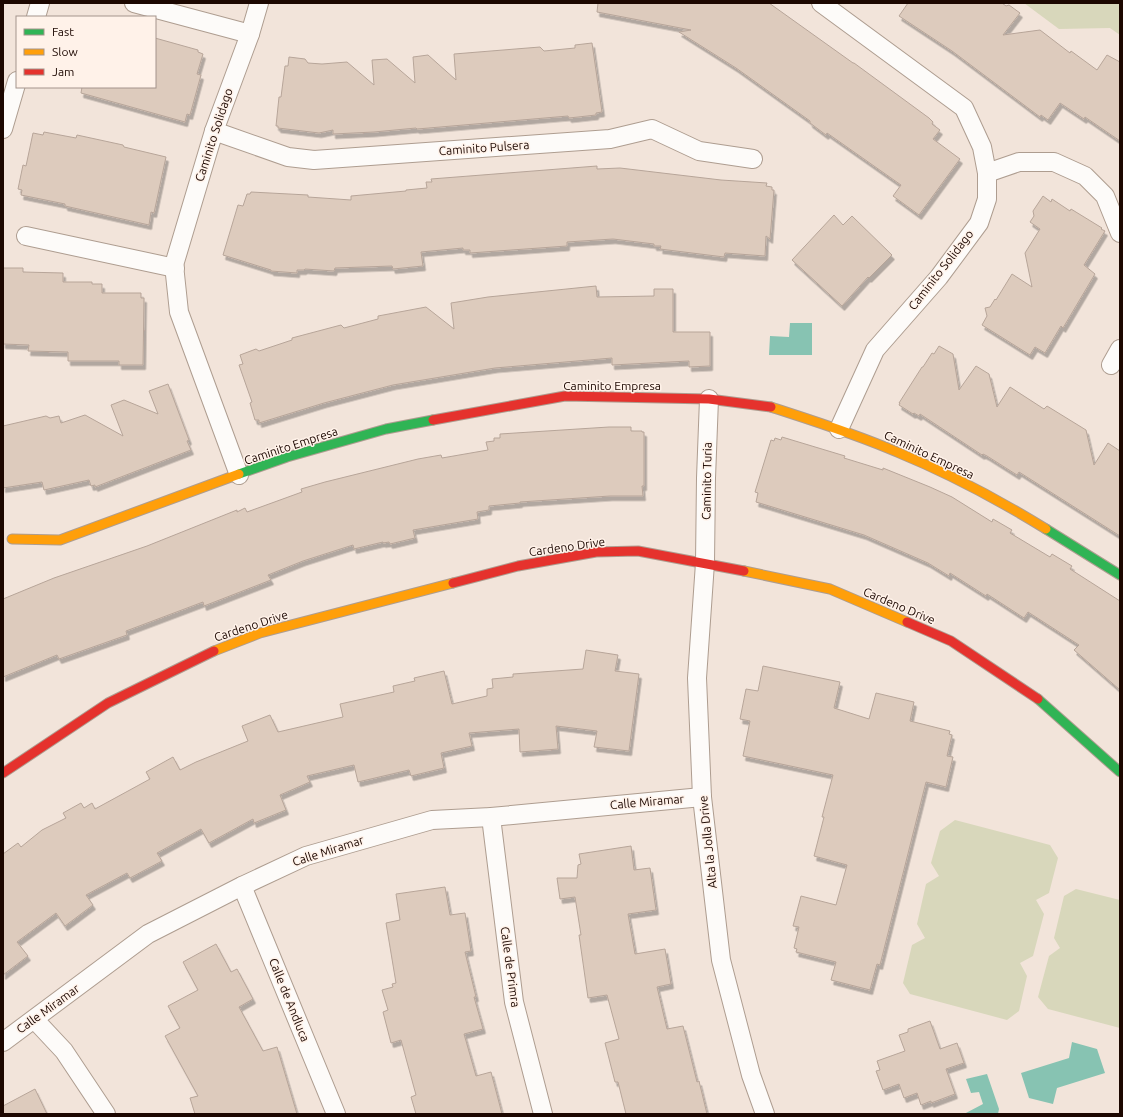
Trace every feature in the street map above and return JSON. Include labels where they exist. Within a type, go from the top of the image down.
[{"type":"street","points":[[36,16],[40,3]]},
{"type":"street","points":[[134,3],[250,34]]},
{"type":"street","name":"Caminito Solidago","points":[[239,475],[179,312],[174,264],[214,131],[250,34],[259,3]]},
{"type":"street","name":"Caminito Solidago","points":[[821,3],[964,108],[982,147],[988,174],[987,199],[979,222],[939,277],[875,350],[839,429]]},
{"type":"street","points":[[3,129],[16,84]]},
{"type":"street","name":"Caminito Pulsera","points":[[214,131],[288,157],[314,160],[610,139],[652,129],[700,151],[753,159]]},
{"type":"street","points":[[988,174],[1019,162],[1054,162],[1085,176],[1105,196],[1120,233]]},
{"type":"street","points":[[26,236],[175,268]]},
{"type":"street","points":[[1111,365],[1120,349]]},
{"type":"street","name":"Caminito Empresa","points":[[12,538],[60,540],[287,458],[386,429],[565,396],[709,399],[768,406],[839,429],[898,452],[953,478],[1026,517],[1120,575]]},
{"type":"street","name":"Caminito Turia","points":[[705,563],[709,399]]},
{"type":"street","name":"Cardeno Drive","points":[[3,773],[108,703],[208,653],[260,633],[518,566],[596,552],[638,551],[705,563],[830,589],[951,641],[1043,703],[1120,772]]},
{"type":"street","name":"Alta la Jolla Drive","points":[[705,563],[697,678],[702,797],[721,960],[751,1075],[766,1114]]},
{"type":"street","name":"Calle Miramar","points":[[3,1042],[35,1020],[148,934],[242,886],[306,856],[432,820],[491,817],[702,797]]},
{"type":"street","name":"Calle de Primra","points":[[491,817],[514,1002],[543,1114]]},
{"type":"street","name":"Calle de Andluca","points":[[242,886],[336,1114]]},
{"type":"street","points":[[35,1020],[64,1051],[106,1114]]},
{"type":"green space","points":[[1024,3],[1120,3],[1120,35],[1110,28],[1059,29]]},
{"type":"green space","points":[[955,820],[1050,845],[1058,858],[1049,893],[1036,900],[1044,914],[1033,956],[1020,963],[1027,976],[1019,1011],[1007,1020],[910,994],[903,983],[912,945],[925,938],[917,924],[926,884],[939,876],[931,863],[940,831]]},
{"type":"green space","points":[[1076,889],[1120,900],[1120,1028],[1048,1009],[1038,997],[1049,956],[1060,948],[1054,938],[1064,896]]},
{"type":"water","points":[[790,323],[812,323],[812,355],[769,355],[770,336],[789,337]]},
{"type":"water","points":[[1072,1042],[1097,1049],[1105,1073],[1057,1088],[1053,1104],[1029,1098],[1021,1073],[1069,1058]]},
{"type":"water","points":[[987,1074],[999,1109],[998,1114],[964,1114],[983,1104],[979,1092],[971,1093],[966,1079]]},
{"type":"building","points":[[598,3],[769,3],[929,118],[933,122],[932,124],[940,130],[933,139],[960,159],[919,215],[893,196],[901,185],[827,133],[826,135],[810,123],[810,121],[736,68],[679,32],[691,30],[597,12]]},
{"type":"building","points":[[908,3],[1002,3],[1006,6],[1009,5],[1020,13],[1003,35],[1040,30],[1070,53],[1071,51],[1097,70],[1107,55],[1120,62],[1120,141],[1085,117],[1084,119],[1060,103],[1048,120],[1041,115],[1040,117],[952,51],[899,16]]},
{"type":"building","points":[[156,38],[198,50],[198,52],[203,54],[197,74],[201,75],[190,115],[187,114],[185,122],[81,93],[82,88],[156,88]]},
{"type":"building","points":[[592,43],[602,112],[596,113],[596,115],[333,134],[333,130],[319,133],[278,128],[278,126],[276,126],[279,97],[281,97],[285,66],[288,66],[289,57],[305,59],[308,63],[322,64],[347,62],[374,85],[372,60],[387,59],[415,83],[413,57],[428,55],[456,80],[454,54],[540,47],[544,51],[575,48],[575,45]]},
{"type":"building","points":[[44,132],[76,138],[77,135],[123,145],[124,147],[166,157],[154,213],[151,212],[149,225],[65,206],[65,204],[21,195],[22,190],[18,189],[23,165],[26,166],[33,133],[43,135]]},
{"type":"building","points":[[597,166],[597,169],[620,168],[721,180],[767,183],[766,186],[772,187],[772,190],[774,190],[770,239],[766,236],[765,256],[725,253],[724,257],[660,249],[661,246],[654,246],[654,244],[613,239],[567,242],[567,246],[470,253],[470,250],[463,250],[463,248],[421,252],[423,266],[393,269],[392,266],[335,268],[334,271],[305,269],[297,270],[297,273],[271,271],[223,255],[238,205],[243,206],[247,194],[250,194],[251,192],[308,195],[308,197],[351,200],[351,196],[427,188],[426,182],[432,182],[431,179]]},
{"type":"building","points":[[1043,196],[1051,202],[1052,199],[1070,211],[1071,209],[1105,231],[1084,265],[1095,274],[1063,328],[1061,326],[1045,353],[1035,347],[1030,355],[982,325],[987,316],[985,308],[990,307],[995,299],[996,300],[1012,274],[1032,287],[1025,253],[1040,229],[1030,222],[1034,216],[1033,211]]},
{"type":"building","points":[[834,215],[843,225],[852,216],[892,255],[869,278],[868,277],[842,306],[792,260]]},
{"type":"building","points":[[3,268],[23,268],[23,272],[63,273],[63,282],[92,282],[92,284],[102,284],[102,293],[141,293],[141,298],[144,298],[143,365],[119,365],[119,361],[68,361],[68,352],[28,351],[29,345],[3,344]]},
{"type":"building","points":[[596,286],[597,297],[654,296],[654,289],[673,289],[673,332],[710,332],[710,366],[689,367],[689,361],[612,365],[612,358],[495,368],[393,385],[324,403],[259,423],[259,420],[255,420],[250,403],[252,402],[239,365],[243,364],[240,355],[256,349],[259,351],[292,340],[292,338],[341,325],[344,328],[378,319],[378,316],[426,307],[454,329],[451,303],[488,297]]},
{"type":"building","points":[[939,346],[953,354],[959,390],[976,366],[989,374],[997,407],[1010,387],[1044,409],[1047,406],[1086,430],[1094,465],[1108,443],[1120,451],[1120,536],[1019,472],[1017,475],[987,456],[982,455],[920,414],[919,416],[914,413],[913,414],[899,405],[922,367]]},
{"type":"building","points":[[168,384],[189,440],[187,441],[191,450],[95,487],[95,485],[91,486],[89,480],[44,490],[42,482],[3,488],[3,426],[46,416],[50,418],[59,416],[61,423],[85,415],[123,436],[111,405],[124,400],[158,414],[149,391]]},
{"type":"building","points":[[631,427],[631,431],[644,432],[643,496],[610,496],[520,502],[489,506],[489,510],[477,512],[478,519],[413,530],[415,538],[390,544],[389,542],[383,542],[354,549],[353,545],[303,561],[268,575],[271,580],[204,606],[203,602],[126,631],[127,635],[59,659],[57,655],[3,677],[3,599],[54,578],[147,546],[237,510],[237,512],[245,508],[247,512],[302,492],[301,489],[325,482],[418,459],[441,455],[442,458],[488,450],[486,442],[494,441],[494,438],[500,438],[500,434]]},
{"type":"building","points":[[782,437],[845,456],[844,458],[883,470],[883,468],[952,497],[992,522],[993,519],[1012,530],[1010,533],[1050,557],[1052,554],[1072,566],[1070,569],[1120,601],[1120,690],[1074,650],[1079,645],[1028,612],[1024,618],[987,594],[986,596],[950,573],[949,576],[928,563],[864,535],[756,502],[758,493],[755,492],[771,440],[774,441],[775,438],[781,440]]},
{"type":"building","points":[[586,650],[618,655],[615,671],[639,674],[629,751],[594,747],[597,731],[556,726],[558,749],[520,752],[519,729],[469,733],[472,746],[441,753],[444,768],[411,776],[409,770],[358,782],[354,765],[307,776],[310,782],[280,795],[286,810],[254,823],[253,819],[209,843],[201,829],[157,853],[162,861],[130,878],[127,873],[86,895],[93,905],[65,926],[56,913],[17,942],[28,956],[3,975],[3,854],[18,843],[21,847],[42,830],[66,818],[63,813],[81,803],[84,808],[92,803],[95,809],[150,779],[146,772],[173,757],[180,770],[248,741],[242,726],[270,715],[278,732],[343,717],[340,704],[394,692],[393,686],[415,681],[414,678],[444,671],[452,704],[487,696],[487,689],[493,688],[492,679],[513,677],[513,674],[583,669]]},
{"type":"building","points":[[763,666],[840,682],[834,708],[869,719],[876,693],[914,702],[910,721],[950,731],[949,734],[952,735],[947,756],[953,757],[946,787],[926,782],[880,965],[877,964],[870,990],[831,980],[836,962],[796,952],[797,949],[794,948],[799,927],[793,926],[801,896],[836,905],[847,865],[814,856],[833,775],[743,756],[750,721],[740,719],[746,689],[758,691]]},
{"type":"building","points":[[631,846],[634,870],[650,868],[656,910],[628,914],[635,954],[665,949],[671,984],[657,987],[667,1029],[683,1026],[697,1082],[699,1081],[707,1114],[626,1114],[618,1082],[615,1082],[605,1043],[619,1039],[607,995],[588,998],[575,897],[560,899],[557,878],[577,878],[578,865],[581,864],[579,854]]},
{"type":"building","points":[[445,887],[450,915],[465,913],[471,951],[465,952],[476,997],[474,997],[483,1029],[464,1034],[476,1076],[491,1072],[502,1114],[416,1114],[411,1097],[416,1095],[401,1040],[391,1043],[383,1012],[388,1010],[382,990],[393,987],[392,984],[396,983],[386,923],[400,920],[396,894]]},
{"type":"building","points":[[216,944],[231,972],[237,969],[253,999],[239,1007],[263,1051],[277,1047],[297,1114],[195,1114],[190,1098],[198,1096],[165,1036],[180,1028],[168,1006],[198,990],[183,962]]},
{"type":"building","points":[[930,1021],[940,1049],[957,1043],[964,1063],[946,1069],[955,1094],[921,1105],[917,1093],[904,1098],[899,1084],[883,1090],[876,1071],[880,1070],[877,1061],[905,1051],[899,1035],[908,1032],[908,1029]]},
{"type":"building","points":[[35,1089],[47,1114],[3,1114],[3,1106]]},
{"type":"traffic: fast","points":[[239,474],[287,457],[386,429],[433,420]]},
{"type":"traffic: fast","points":[[1046,529],[1120,575]]},
{"type":"traffic: fast","points":[[1038,699],[1120,772]]},
{"type":"traffic: slow","points":[[771,407],[882,445],[916,460],[973,488],[1046,529]]},
{"type":"traffic: slow","points":[[12,539],[60,540],[239,474]]},
{"type":"traffic: slow","points":[[744,571],[830,589],[907,622]]},
{"type":"traffic: slow","points":[[214,651],[260,633],[453,583]]},
{"type":"traffic: jam","points":[[433,420],[565,396],[709,399],[771,407]]},
{"type":"traffic: jam","points":[[453,583],[518,566],[596,552],[638,551],[744,571]]},
{"type":"traffic: jam","points":[[907,622],[951,641],[1038,699]]},
{"type":"traffic: jam","points":[[3,773],[108,703],[214,651]]}]
